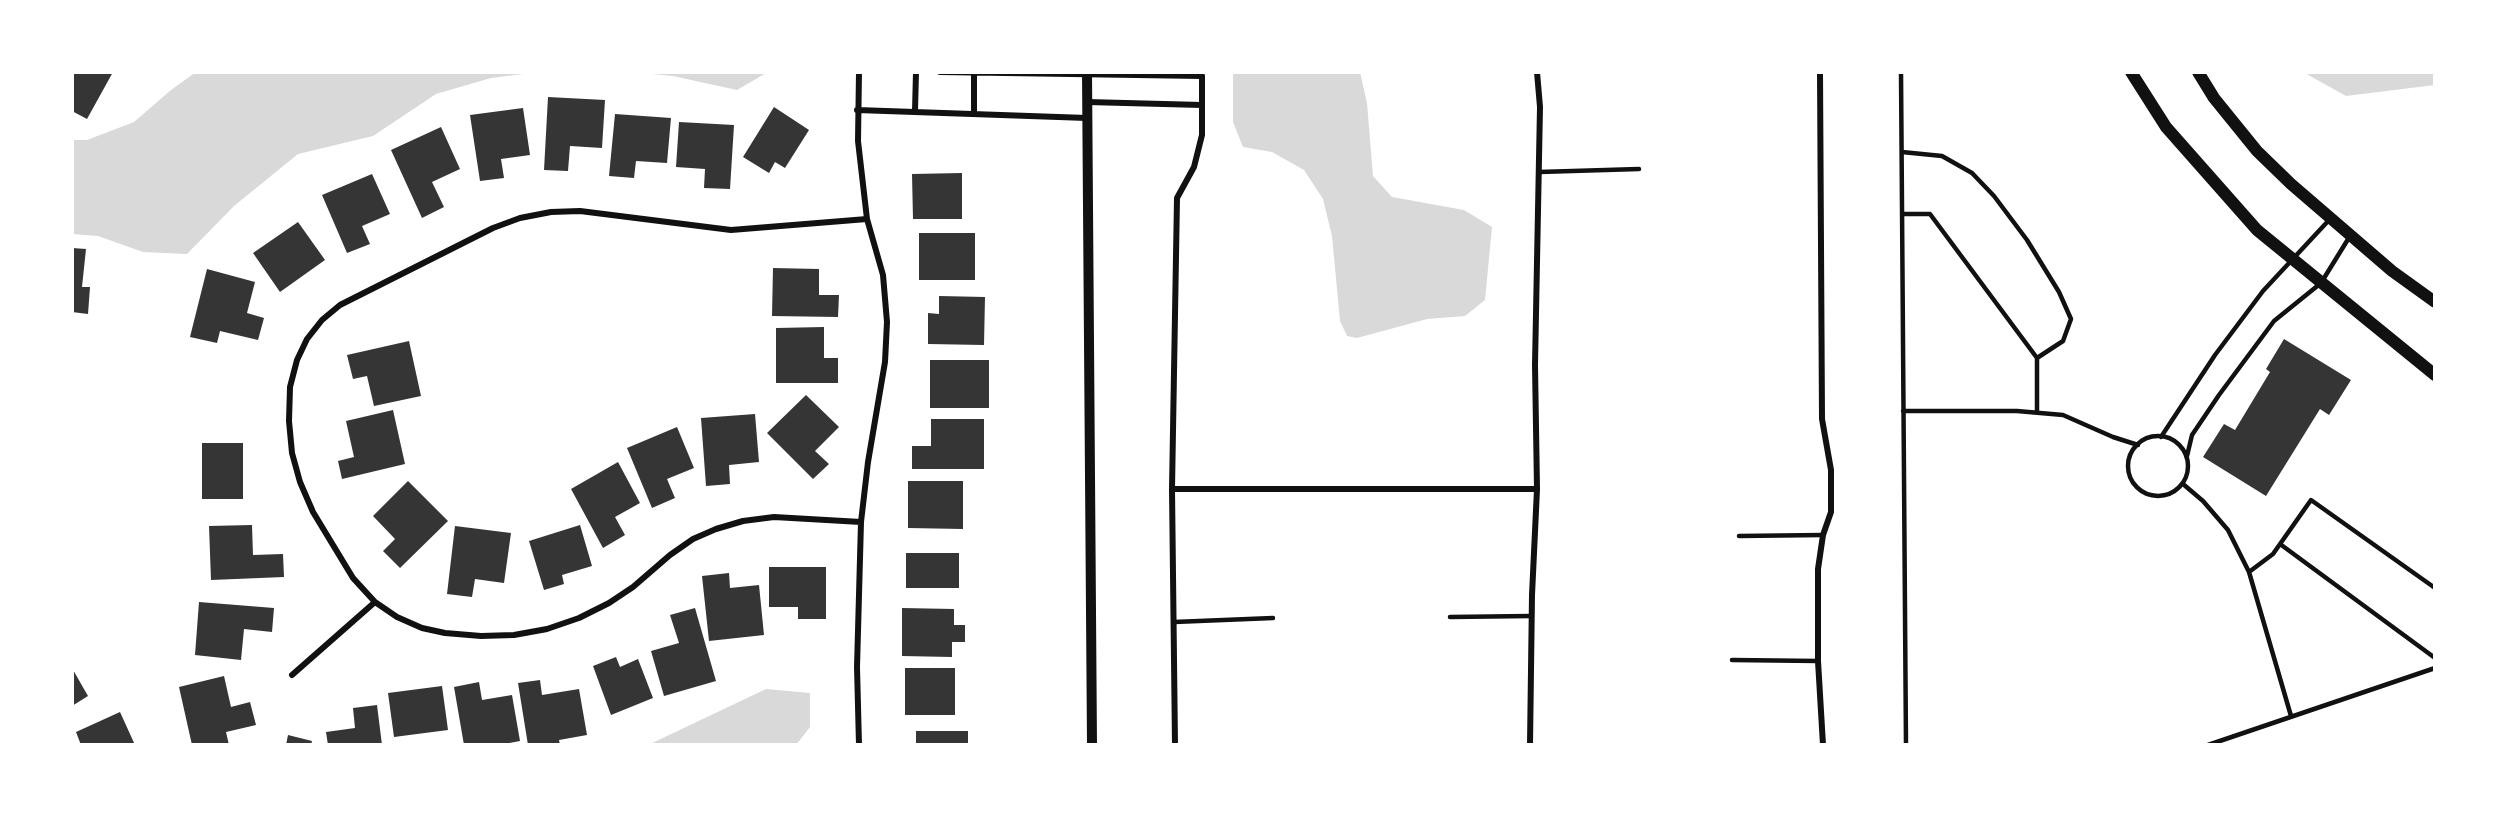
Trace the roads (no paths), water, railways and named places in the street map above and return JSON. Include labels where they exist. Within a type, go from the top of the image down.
[{"type":"main road","points":[[2131,72],[2166,127],[2257,230],[2435,375]]},
{"type":"main road","points":[[2198,72],[2214,98],[2257,151],[2350,236],[2392,271],[2435,302]]},
{"type":"street","points":[[858,745],[857,667],[861,522],[868,462],[885,362],[887,322],[883,275],[867,219],[858,141],[859,72]]},
{"type":"street","points":[[915,111],[916,72]]},
{"type":"street","points":[[940,72],[1202,73],[1202,135],[1194,167],[1177,198],[1172,489],[1175,745]]},
{"type":"street","points":[[1530,745],[1531,616],[1537,489],[1535,365],[1540,107],[1537,72]]},
{"type":"street","points":[[1820,72],[1822,419],[1831,470],[1831,512],[1823,535],[1818,569],[1818,661],[1823,745]]},
{"type":"street","points":[[974,73],[974,113]]},
{"type":"street","points":[[1087,73],[1092,745]]},
{"type":"street","points":[[1087,102],[1202,105]]},
{"type":"street","points":[[857,110],[1087,118]]},
{"type":"street","points":[[861,522],[774,517],[743,521],[693,539],[609,603],[579,618],[547,629],[514,635],[481,636],[437,632],[397,617],[375,602],[353,578],[313,512],[300,482],[292,453],[289,420],[290,387],[297,360],[322,320],[340,305],[493,228],[520,218],[551,212],[580,211],[730,230],[867,219]]},
{"type":"street","points":[[1172,489],[1537,489]]},
{"type":"street","points":[[292,675],[375,602]]},
{"type":"lane","points":[[1901,72],[1906,745]]},
{"type":"lane","points":[[1902,152],[1942,156],[1972,173],[1994,196],[2027,240],[2060,292],[2071,319],[2063,341],[2037,358]]},
{"type":"lane","points":[[1539,172],[1639,169]]},
{"type":"lane","points":[[1903,214],[1930,214],[2037,358],[2037,412]]},
{"type":"lane","points":[[2161,436],[2215,355],[2264,291],[2330,219]]},
{"type":"lane","points":[[2187,456],[2177,443],[2161,436],[2152,437],[2138,445],[2129,462],[2129,472],[2139,489],[2157,496],[2167,495],[2182,484],[2188,466],[2187,456],[2192,435],[2274,321],[2321,283],[2350,236]]},
{"type":"lane","points":[[1903,411],[2017,411],[2063,415],[2113,437],[2138,445]]},
{"type":"lane","points":[[2182,484],[2203,501],[2228,530],[2249,572],[2291,716]]},
{"type":"lane","points":[[2249,572],[2273,554],[2311,500],[2435,588]]},
{"type":"lane","points":[[1738,536],[1823,535]]},
{"type":"lane","points":[[2280,544],[2435,658]]},
{"type":"lane","points":[[1450,617],[1531,616]]},
{"type":"lane","points":[[1174,622],[1273,618]]},
{"type":"lane","points":[[1732,660],[1818,661]]},
{"type":"lane","points":[[2208,745],[2435,668]]}]
